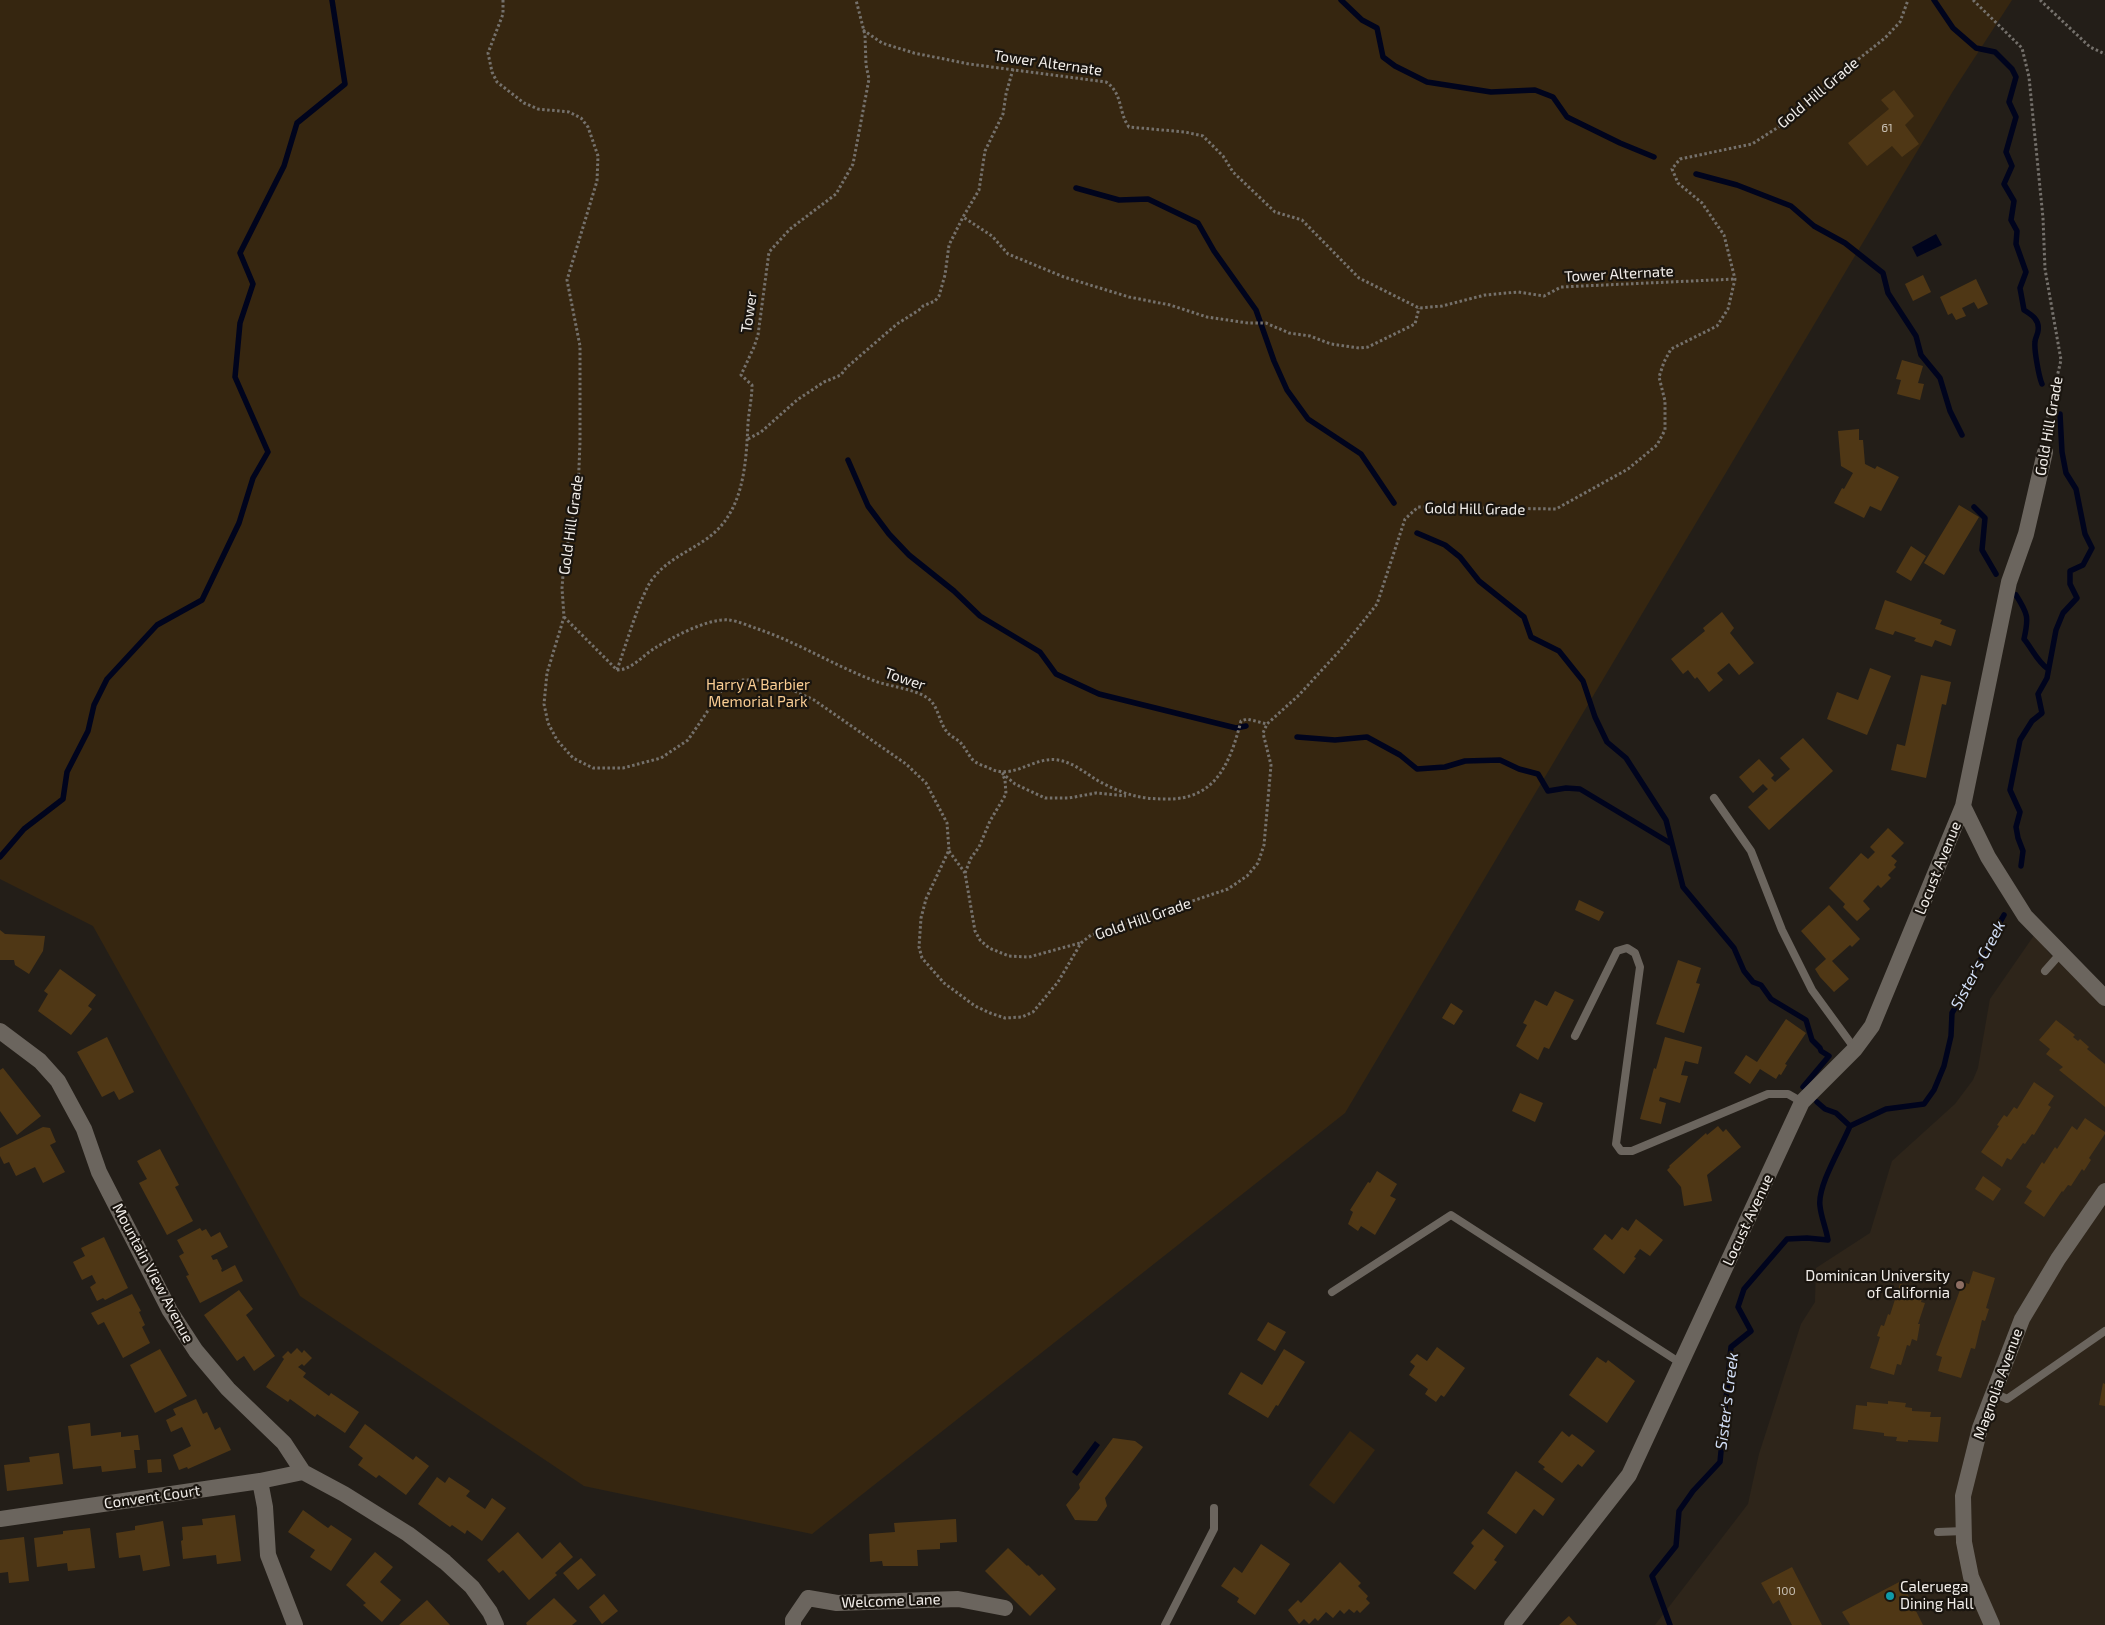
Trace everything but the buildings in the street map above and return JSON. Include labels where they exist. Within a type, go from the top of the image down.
[{"type":"street","name":"Gold Hill Grade","points":[[1963,806],[2009,582],[2026,534],[2045,452]]},
{"type":"street","points":[[1963,806],[1988,858],[2025,916],[2105,998]]},
{"type":"street","name":"Locust Avenue","points":[[1514,1624],[1629,1476],[1802,1102],[1855,1049],[1872,1026],[1963,806]]},
{"type":"street","name":"Mountain View Avenue","points":[[0,1031],[40,1061],[58,1081],[84,1129],[99,1172],[166,1302],[196,1351],[228,1389],[284,1443],[303,1472],[344,1494],[408,1534],[446,1562],[472,1587],[490,1612],[496,1625]]},
{"type":"street","name":"Magnolia Avenue","points":[[1992,1625],[1971,1577],[1964,1531],[1964,1496],[1980,1428],[2022,1319],[2058,1258],[2105,1191]]},
{"type":"street","name":"Convent Court","points":[[0,1519],[260,1481],[303,1472]]},
{"type":"street","points":[[260,1481],[266,1506],[268,1556],[295,1625]]},
{"type":"street","name":"Welcome Lane","points":[[792,1625],[793,1620],[808,1598],[836,1603],[958,1599],[1005,1608]]},
{"type":"lane","points":[[1714,798],[1751,851],[1782,930],[1812,990],[1855,1049]]},
{"type":"lane","points":[[1575,1036],[1617,951],[1627,948],[1635,953],[1640,967],[1616,1144],[1622,1151],[1632,1151],[1768,1094],[1788,1094],[1802,1102]]},
{"type":"lane","points":[[2045,971],[2061,952]]},
{"type":"lane","points":[[1332,1292],[1451,1215],[1682,1364]]},
{"type":"lane","points":[[1994,1393],[2007,1399],[2105,1331]]},
{"type":"lane","points":[[1165,1625],[1214,1529],[1214,1508]]},
{"type":"lane","points":[[1938,1532],[1964,1531]]},
{"type":"path","name":"Gold Hill Grade","points":[[503,0],[503,14],[488,52],[492,72],[497,82],[524,103],[538,109],[569,112],[581,118],[588,127],[598,156],[597,181],[567,280],[580,346],[578,493],[564,562],[562,588],[564,617],[547,673],[544,704],[548,723],[557,740],[573,758],[593,768],[623,768],[661,758],[688,740],[722,690],[741,680],[777,683],[814,700],[906,764],[926,783],[947,823],[949,850],[926,899],[921,918],[918,947],[922,958],[944,983],[975,1006],[1005,1018],[1022,1017],[1033,1012],[1058,982],[1081,943],[1091,935],[1228,889],[1247,876],[1258,863],[1264,845],[1271,765],[1263,733],[1267,724],[1318,674],[1361,626],[1377,604],[1405,519],[1418,507],[1556,509],[1628,470],[1657,445],[1665,430],[1665,401],[1659,377],[1664,362],[1671,350],[1716,326],[1728,309],[1735,279],[1724,235],[1702,203],[1678,183],[1672,170],[1680,159],[1752,144],[1794,117],[1885,38],[1900,22],[1908,0]]},
{"type":"path","name":"Tower","points":[[856,0],[863,30],[869,79],[860,134],[852,164],[836,194],[790,229],[769,252],[758,336],[741,375],[752,385],[747,455],[739,494],[724,525],[706,540],[674,558],[650,581],[632,622],[617,670],[625,670],[654,648],[694,629],[713,621],[729,620],[794,642],[875,681],[926,697],[934,705],[947,733],[968,750],[972,760],[991,770],[1002,772],[1023,769],[1048,760],[1058,760],[1074,765],[1098,781],[1130,796],[1182,800],[1200,794],[1211,785],[1224,769],[1236,743],[1241,721],[1247,719],[1267,724]]},
{"type":"path","name":"Gold Hill Grade","points":[[1973,0],[2022,48],[2029,77],[2043,218],[2045,269],[2061,360],[2048,416],[2045,452]]},
{"type":"path","points":[[2040,0],[2090,47],[2105,54]]},
{"type":"path","name":"Tower Alternate","points":[[863,30],[882,42],[914,53],[968,64],[1106,82],[1112,86],[1120,100],[1122,118],[1129,128],[1185,132],[1203,136],[1223,156],[1233,172],[1275,212],[1302,220],[1359,278],[1419,308],[1442,306],[1485,295],[1518,292],[1544,296],[1561,287],[1735,279]]},
{"type":"path","points":[[748,438],[761,432],[797,400],[824,382],[841,375],[897,324],[923,306],[935,301],[939,296],[946,275],[948,245],[978,190],[985,151],[1003,114],[1006,94],[1014,69]]},
{"type":"path","points":[[964,217],[992,236],[1008,254],[1064,277],[1128,297],[1170,305],[1207,317],[1248,323],[1266,323],[1289,333],[1310,336],[1344,347],[1368,347],[1415,324],[1419,308]]},
{"type":"path","points":[[564,617],[617,670]]},
{"type":"path","points":[[965,873],[971,858],[979,848],[990,821],[1006,794],[1005,780],[1002,772]]},
{"type":"path","points":[[1002,772],[1015,784],[1045,798],[1069,798],[1096,794],[1130,796]]},
{"type":"path","points":[[949,850],[965,873],[974,931],[989,948],[1009,956],[1029,956],[1081,943]]},
{"type":"shaded area","name":"Dominican University of California","points":[[2035,934],[2048,952],[2105,1007],[2105,1625],[1655,1625],[1748,1504],[1759,1454],[1801,1324],[1815,1302],[1816,1268],[1870,1233],[1892,1161],[1955,1104],[1973,1080],[1978,1068],[1990,999]]},
{"type":"green space","name":"Harry A Barbier Memorial Park","points":[[0,0],[2012,0],[1953,91],[1345,1113],[812,1534],[584,1486],[300,1296],[93,926],[0,879]]},
{"type":"green space","points":[[1350,1431],[1375,1450],[1334,1504],[1309,1485]]},
{"type":"water","points":[[1936,234],[1942,245],[1917,257],[1912,247]]},
{"type":"water","points":[[1095,1441],[1100,1445],[1077,1476],[1072,1472]]},
{"type":"waterway","points":[[0,857],[24,829],[63,799],[67,772],[88,731],[94,705],[107,679],[157,625],[202,600],[239,523],[253,478],[268,452],[235,377],[240,323],[253,284],[240,253],[284,166],[297,123],[345,84],[332,0]]},
{"type":"waterway","points":[[1341,0],[1362,20],[1377,28],[1383,57],[1395,66],[1427,82],[1491,92],[1535,90],[1553,97],[1567,117],[1654,157]]},
{"type":"waterway","name":"Sister's Creek","points":[[1934,0],[1953,28],[1976,48],[1995,52],[2012,69],[2016,77],[2009,102],[2016,117],[2006,152],[2012,166],[2004,184],[2014,201],[2011,220],[2017,231],[2016,244],[2026,272],[2020,288],[2024,310],[2038,324],[2035,351],[2042,384]]},
{"type":"waterway","points":[[1696,174],[1737,185],[1791,206],[1814,226],[1845,243],[1883,273],[1888,293],[1916,336],[1921,355],[1940,378],[1950,411],[1962,435]]},
{"type":"waterway","points":[[1076,188],[1119,200],[1148,199],[1198,223],[1214,251],[1256,310],[1274,361],[1287,390],[1308,419],[1361,454],[1394,503]]},
{"type":"waterway","name":"Sister's Creek","points":[[2021,866],[2023,851],[2016,827],[2020,812],[2010,790],[2020,740],[2032,721],[2042,713],[2038,694],[2047,678],[2056,630],[2063,613],[2077,598],[2070,584],[2070,571],[2083,565],[2092,548],[2085,534],[2076,489],[2066,473],[2062,452],[2060,414]]},
{"type":"waterway","points":[[848,460],[868,506],[889,534],[909,555],[954,591],[980,616],[1040,652],[1056,674],[1099,694],[1236,728],[1246,726]]},
{"type":"waterway","points":[[1974,507],[1985,518],[1982,550],[1996,574]]},
{"type":"waterway","points":[[1417,533],[1445,545],[1460,557],[1479,581],[1524,617],[1531,637],[1559,651],[1583,681],[1595,717],[1607,742],[1626,758],[1666,820],[1683,887],[1734,948],[1744,971],[1753,982],[1761,985],[1771,999],[1806,1020],[1812,1040],[1821,1051],[1829,1056],[1803,1087]]},
{"type":"waterway","points":[[2016,595],[2026,616],[2027,626],[2024,639],[2038,659],[2048,669]]},
{"type":"waterway","points":[[1297,737],[1335,740],[1367,737],[1400,755],[1417,769],[1445,767],[1465,761],[1500,760],[1519,769],[1538,774],[1548,791],[1566,788],[1580,789],[1670,843]]},
{"type":"waterway","name":"Sister's Creek","points":[[1670,1625],[1652,1576],[1676,1546],[1679,1511],[1693,1491],[1720,1462],[1731,1347],[1751,1331],[1738,1307],[1744,1289],[1787,1239],[1828,1240],[1820,1198],[1826,1177],[1850,1126],[1886,1109],[1924,1104],[1934,1090],[1944,1066],[1951,1036],[1952,1013],[1964,993],[1977,963],[1989,951],[1994,933],[2004,915]]},
{"type":"waterway","points":[[1817,1102],[1825,1109],[1836,1113],[1850,1126]]},
{"type":"place","name":"Dominican University of California","points":[[1960,1285]]},
{"type":"place","name":"Caleruega Dining Hall","points":[[1890,1596]]}]
